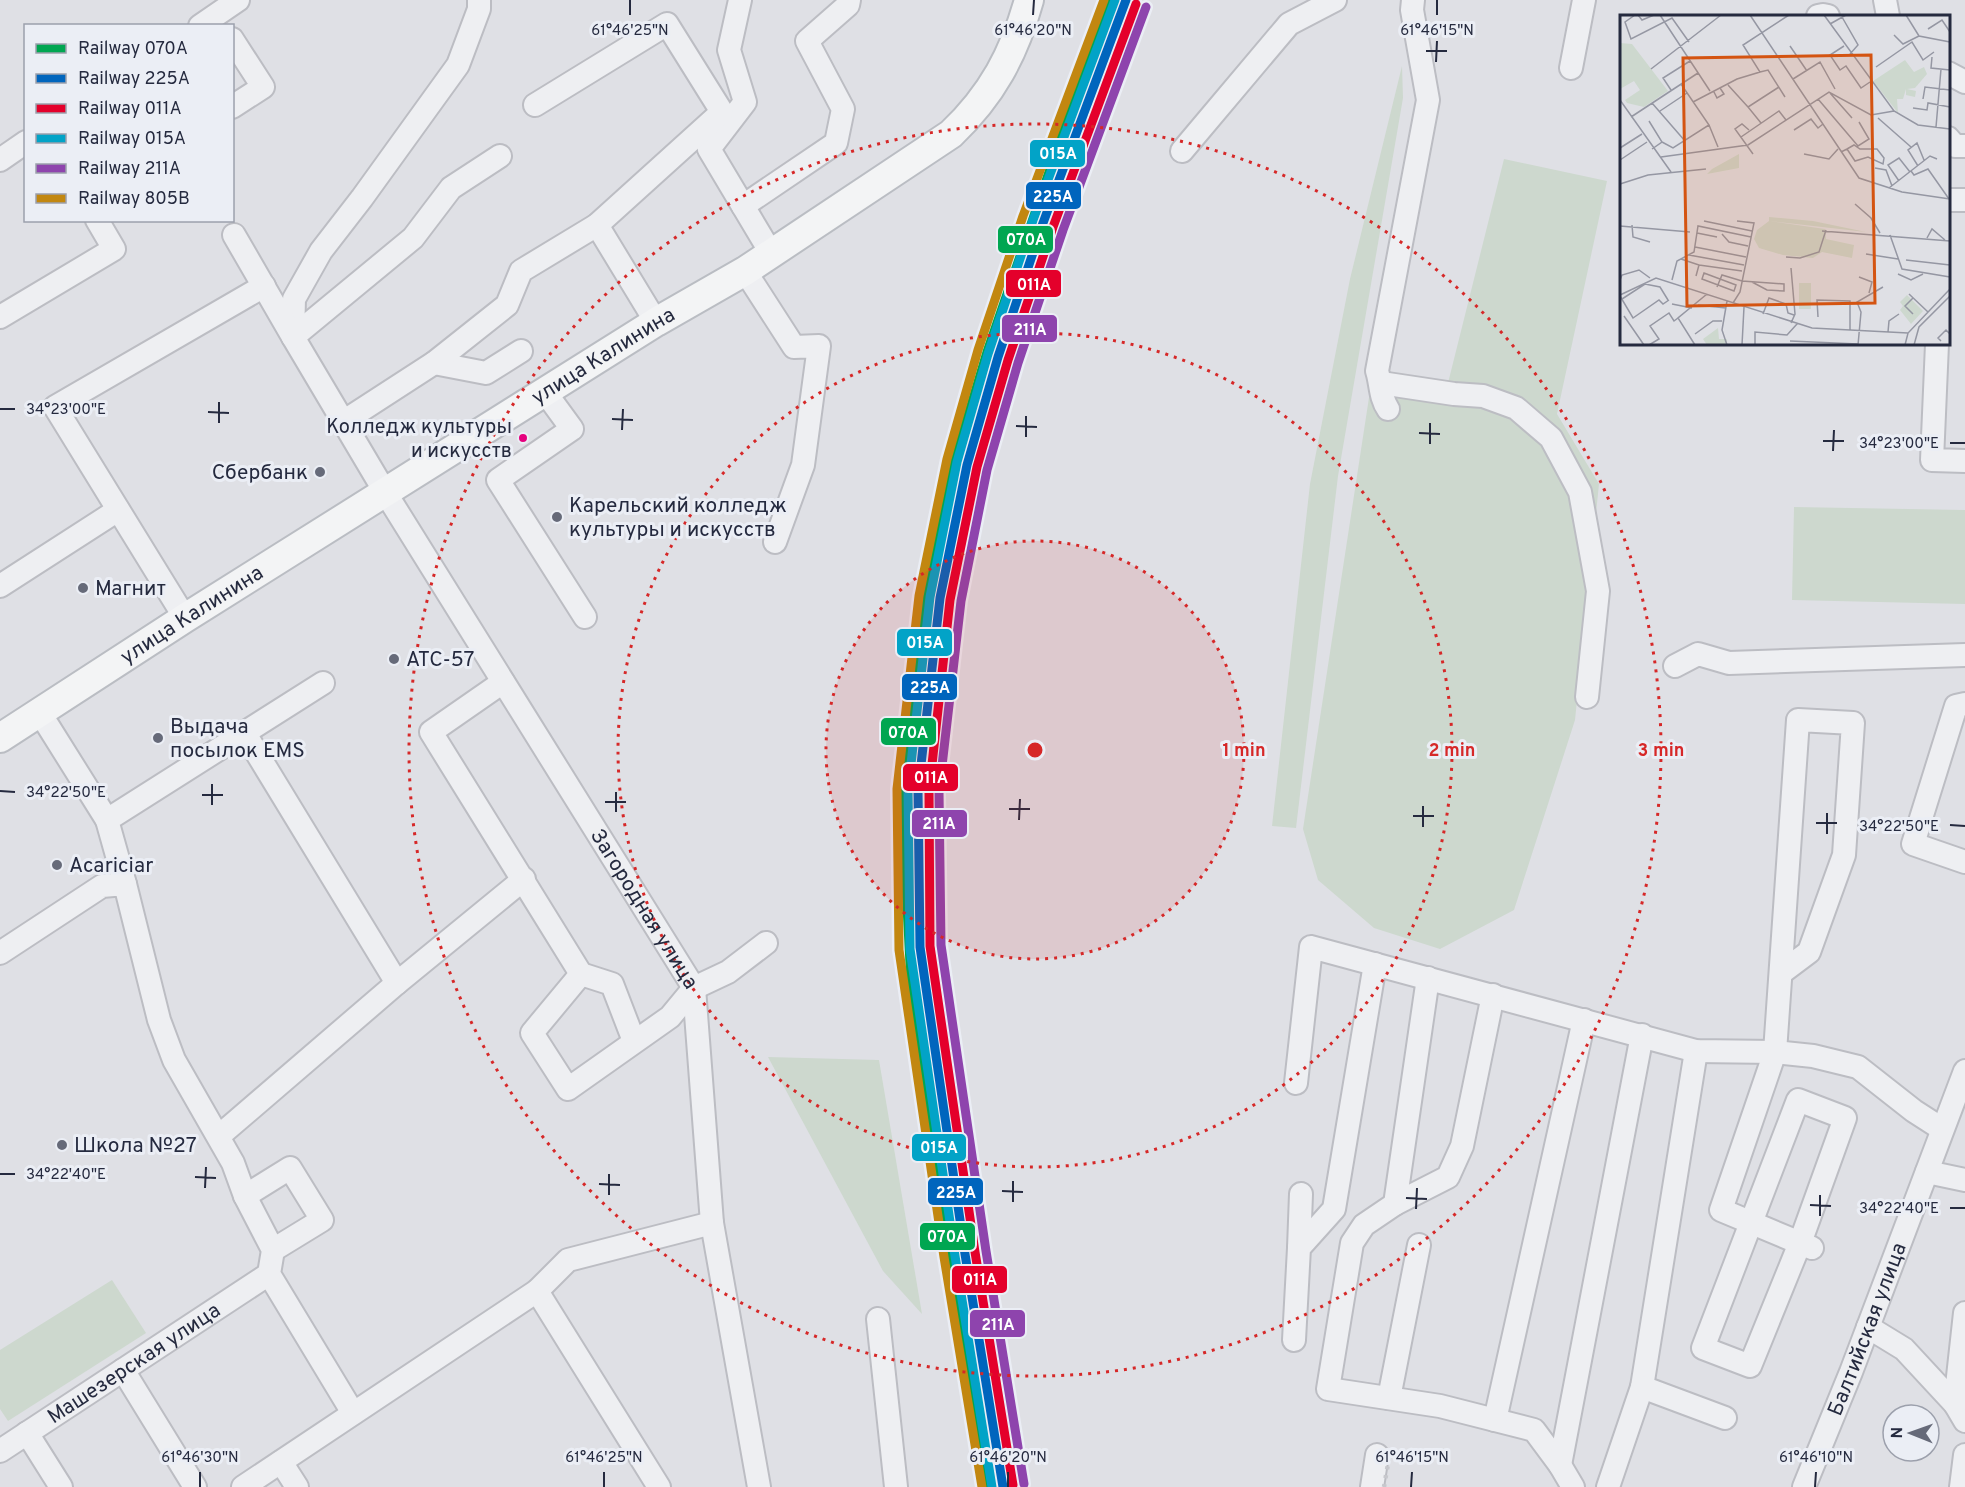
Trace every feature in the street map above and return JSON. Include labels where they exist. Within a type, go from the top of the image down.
[{"type":"main road","name":"улица Калинина","points":[[0,738],[185,618],[656,322],[745,271],[951,134],[974,112],[1006,63],[1020,30],[1029,0]]},
{"type":"street","points":[[214,22],[238,0]]},
{"type":"street","points":[[293,338],[294,299],[321,251],[458,65],[479,9],[479,0]]},
{"type":"street","points":[[740,0],[729,50],[745,102],[709,149],[771,253]]},
{"type":"street","points":[[743,206],[836,143],[843,108],[807,40],[848,5],[849,0]]},
{"type":"street","points":[[1182,152],[1289,24],[1335,0]]},
{"type":"street","points":[[1388,409],[1383,402],[1377,371],[1428,100],[1412,10],[1413,0]]},
{"type":"street","points":[[1571,69],[1584,0]]},
{"type":"street","points":[[1885,0],[1888,15]]},
{"type":"street","points":[[343,422],[434,363],[507,305],[521,272],[597,225],[722,112],[667,24],[535,105]]},
{"type":"street","points":[[234,42],[263,87],[234,106]]},
{"type":"street","points":[[1950,74],[1965,82]]},
{"type":"street","points":[[1950,140],[1955,146],[1965,146]]},
{"type":"street","points":[[0,160],[24,143]]},
{"type":"street","points":[[293,338],[413,238],[451,188],[500,156]]},
{"type":"street","points":[[0,317],[114,249],[98,222]]},
{"type":"street","points":[[597,225],[656,322]]},
{"type":"street","name":"Загородная улица","points":[[234,235],[385,492],[694,988],[712,1223],[759,1487]]},
{"type":"street","points":[[745,271],[794,347],[819,346],[804,465],[775,542]]},
{"type":"street","points":[[185,618],[55,407],[264,286]]},
{"type":"street","points":[[1936,345],[1932,460],[1965,461]]},
{"type":"street","points":[[434,363],[486,373],[521,351]]},
{"type":"street","points":[[1381,383],[1483,396],[1516,408],[1551,438],[1580,492],[1598,591],[1587,697]]},
{"type":"street","points":[[545,392],[572,429],[498,480],[585,617]]},
{"type":"street","points":[[0,586],[118,510]]},
{"type":"street","points":[[1675,666],[1698,654],[1730,663],[1965,655]]},
{"type":"street","points":[[503,682],[431,732],[581,974],[612,984],[634,1041]]},
{"type":"street","points":[[107,820],[323,683]]},
{"type":"street","points":[[1965,704],[1956,706],[1913,844],[1965,862]]},
{"type":"street","points":[[39,712],[107,820],[126,884],[159,1020],[174,1060],[219,1136],[233,1163],[245,1196],[273,1250],[269,1274],[353,1413]]},
{"type":"street","points":[[1781,973],[1809,952],[1844,855],[1853,723],[1798,720],[1775,1052],[1721,1210],[1806,1245]]},
{"type":"street","points":[[244,732],[397,982]]},
{"type":"street","points":[[219,1136],[397,982],[524,879]]},
{"type":"street","points":[[0,953],[102,886],[126,884]]},
{"type":"street","points":[[581,974],[532,1033],[568,1089],[670,1017],[694,988],[728,972],[766,943]]},
{"type":"street","points":[[1296,1083],[1311,947],[1696,1051],[1775,1052],[1813,1056],[1858,1067],[1914,1111],[1942,1129]]},
{"type":"street","points":[[1299,1248],[1334,1209],[1375,964]]},
{"type":"street","points":[[1395,1204],[1428,978]]},
{"type":"street","points":[[1493,995],[1462,1146],[1448,1177],[1395,1204],[1364,1225],[1352,1243],[1328,1389],[1440,1406],[1534,1430],[1573,1487]]},
{"type":"street","points":[[1495,1420],[1584,1020]]},
{"type":"street","points":[[1560,1465],[1642,1035]]},
{"type":"street","points":[[1608,1487],[1642,1387],[1696,1051]]},
{"type":"street","name":"Балтийская улица","points":[[1804,1487],[1868,1327],[1965,1071]]},
{"type":"street","points":[[1798,1100],[1845,1118],[1806,1245],[1750,1366],[1703,1348],[1798,1100]]},
{"type":"street","points":[[245,1196],[290,1168],[322,1220],[273,1250]]},
{"type":"street","points":[[1927,1172],[1965,1180]]},
{"type":"street","points":[[1294,1340],[1301,1194]]},
{"type":"street","points":[[243,1487],[537,1291],[568,1260],[712,1223]]},
{"type":"street","points":[[1389,1398],[1419,1245]]},
{"type":"street","name":"Машезерская улица","points":[[0,1451],[269,1274]]},
{"type":"street","points":[[537,1291],[658,1487]]},
{"type":"street","points":[[1960,1412],[1965,1313]]},
{"type":"street","points":[[878,1320],[896,1487]]},
{"type":"street","points":[[1868,1327],[1904,1348],[1960,1412]]},
{"type":"street","points":[[123,1370],[195,1487]]},
{"type":"street","points":[[1642,1387],[1725,1418]]},
{"type":"street","points":[[27,1433],[61,1487]]},
{"type":"street","points":[[1372,1487],[1377,1455]]},
{"type":"street","points":[[1961,1487],[1965,1455]]},
{"type":"street","points":[[280,1462],[297,1487]]},
{"type":"shaded area","points":[[1402,66],[1403,98],[1338,476],[1296,828],[1272,826],[1310,484],[1350,279]]},
{"type":"shaded area","points":[[1504,159],[1607,181],[1557,414],[1599,484],[1575,720],[1514,910],[1440,949],[1374,928],[1318,880],[1303,829],[1370,391],[1448,383]]},
{"type":"shaded area","points":[[1794,507],[1965,510],[1965,604],[1792,600]]},
{"type":"shaded area","points":[[768,1057],[879,1060],[922,1314],[883,1271]]},
{"type":"shaded area","points":[[112,1280],[146,1333],[8,1421],[0,1409],[0,1350]]},
{"type":"railway","points":[[1384,1487],[1389,1458]]},
{"type":"rail line","name":"805В","points":[[982,1487],[944,1257],[899,950],[897,789],[919,596],[947,459],[978,350],[1023,216],[1104,0]]},
{"type":"rail line","name":"070А","points":[[989,1487],[950,1255],[912,1002],[902,811],[910,711],[925,603],[954,462],[987,352],[1111,0]]},
{"type":"rail line","name":"015А","points":[[992,1487],[910,949],[908,790],[930,597],[957,462],[988,354],[1033,220],[1115,0]]},
{"type":"rail line","name":"225А","points":[[1003,1487],[965,1254],[920,947],[918,791],[940,598],[967,465],[998,357],[1043,223],[1126,0]]},
{"type":"rail line","name":"011А","points":[[1013,1485],[975,1252],[930,946],[929,792],[950,600],[977,467],[1008,360],[1053,227],[1136,4]]},
{"type":"rail line","name":"211А","points":[[1024,1484],[986,1251],[941,945],[939,792],[961,601],[987,470],[1018,363],[1063,230],[1146,7]]},
{"type":"place","name":"Колледж культуры и искусств","points":[[523,438]]},
{"type":"place","name":"Сбербанк","points":[[320,472]]},
{"type":"place","name":"Карельский колледж культуры и искусств","points":[[557,517]]},
{"type":"place","name":"Магнит","points":[[83,588]]},
{"type":"place","name":"АТС-57","points":[[394,659]]},
{"type":"place","name":"Выдача посылок EMS","points":[[158,738]]},
{"type":"place","name":"Acariciar","points":[[57,865]]},
{"type":"place","name":"Школа №27","points":[[62,1145]]}]
